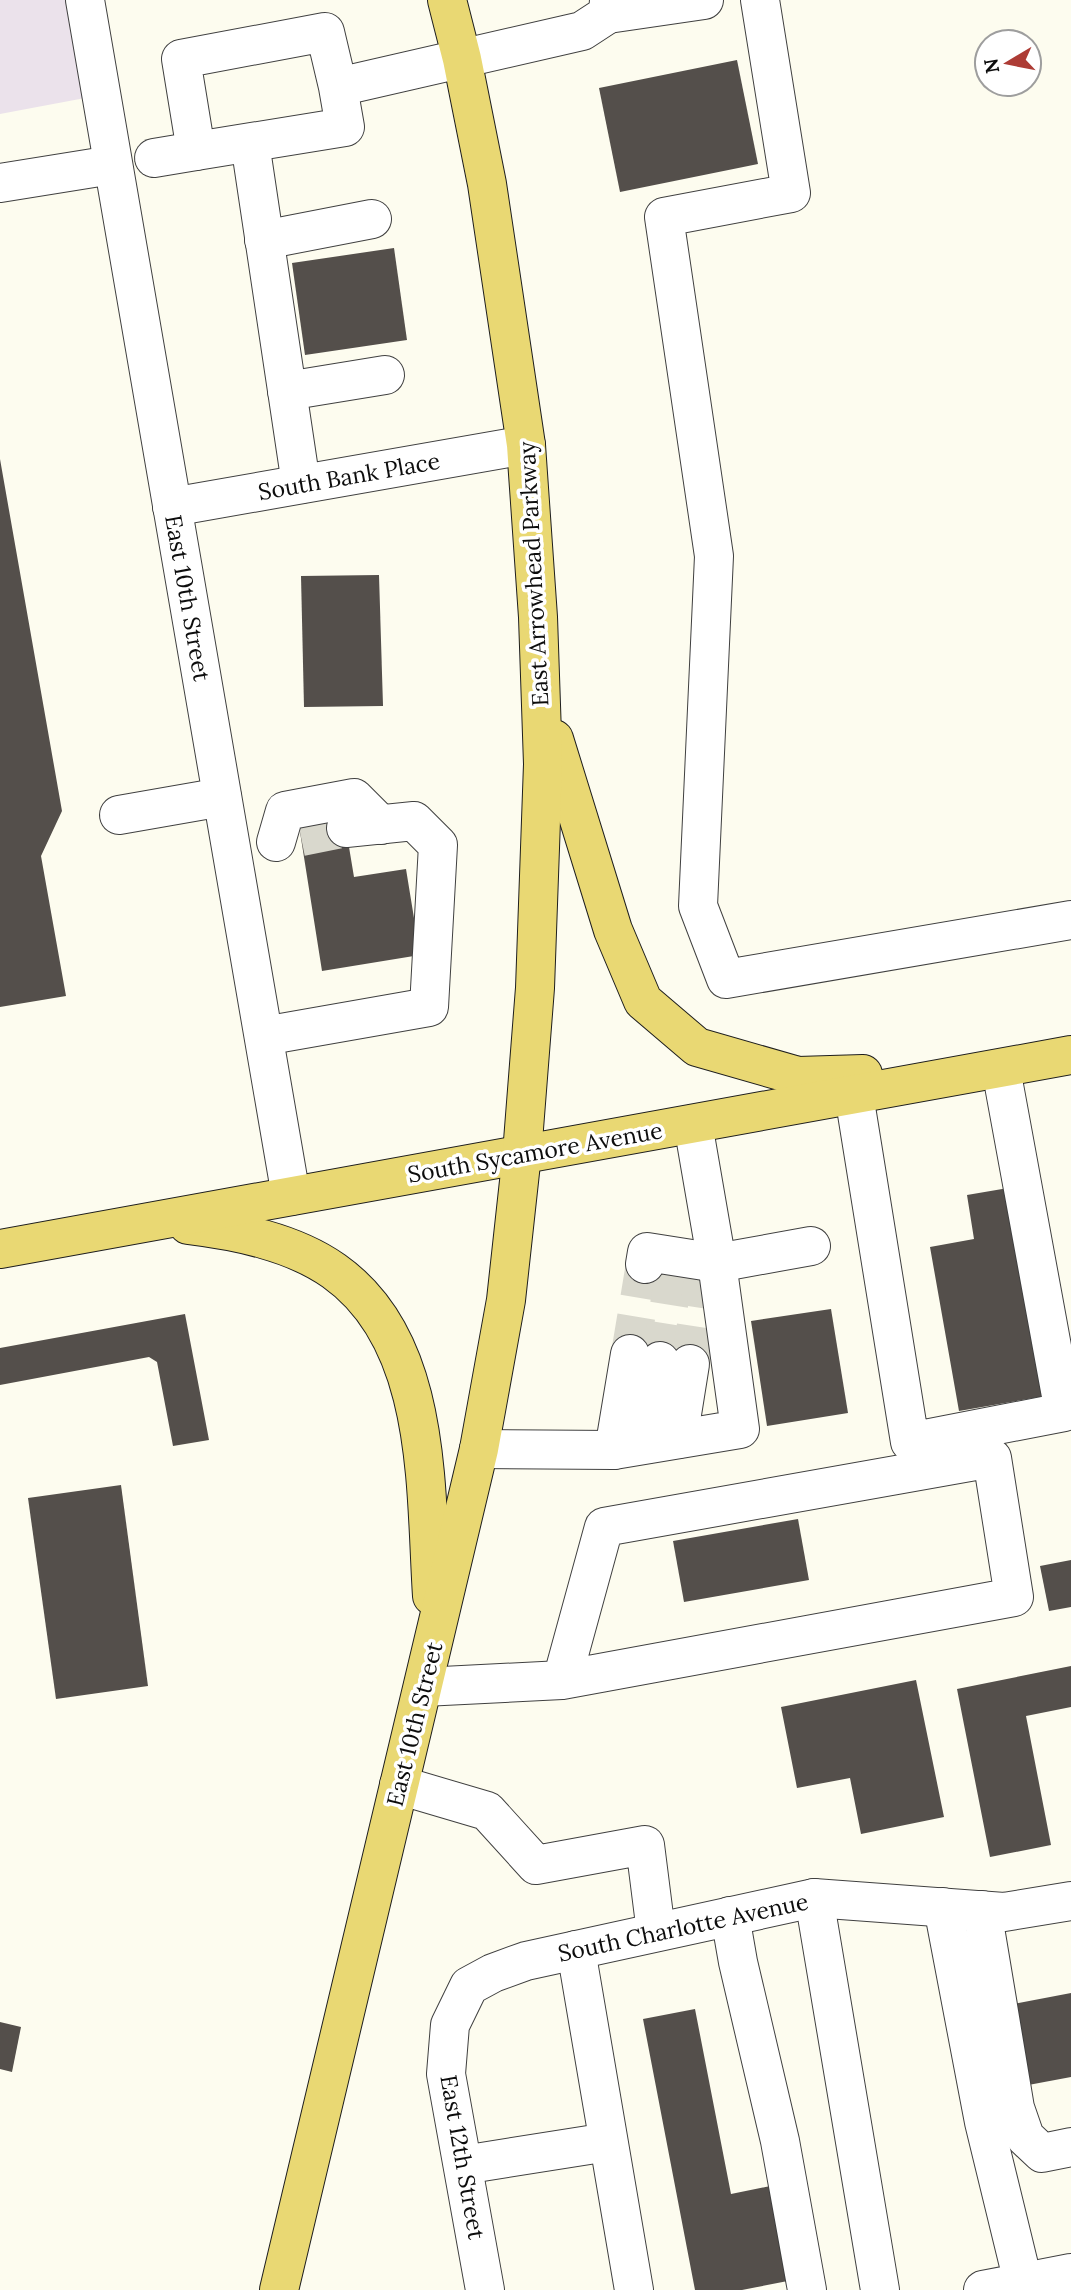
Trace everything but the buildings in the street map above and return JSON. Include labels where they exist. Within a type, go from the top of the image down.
[{"type":"main road","name":"East Arrowhead Parkway","points":[[447,0],[462,59],[489,198],[526,445],[536,577],[543,764],[535,988],[522,1154]]},
{"type":"main road","points":[[541,696],[613,930],[643,1001],[697,1047],[798,1076],[1001,1069]]},
{"type":"main road","name":"South Sycamore Avenue","points":[[0,1249],[1071,1055]]},
{"type":"main road","name":"East 10th Street","points":[[279,2290],[479,1449],[506,1300],[522,1154]]},
{"type":"main road","points":[[291,1196],[299,1219],[311,1240],[334,1270],[376,1313],[407,1373],[422,1456],[435,1637]]},
{"type":"main road","points":[[156,1221],[226,1230],[308,1256],[334,1270]]},
{"type":"street","name":"East 10th Street","points":[[85,0],[291,1196]]},
{"type":"street","points":[[338,87],[582,31],[608,7],[704,0]]},
{"type":"street","points":[[760,0],[791,193],[664,216],[714,556],[698,906],[726,979],[1071,920]]},
{"type":"street","points":[[154,158],[345,127],[325,32],[181,59],[196,151]]},
{"type":"street","points":[[250,143],[301,484]]},
{"type":"street","points":[[0,183],[112,165]]},
{"type":"street","points":[[264,240],[372,219]]},
{"type":"street","points":[[287,391],[385,375]]},
{"type":"street","name":"South Bank Place","points":[[172,507],[526,445]]},
{"type":"street","points":[[120,815],[222,797]]},
{"type":"street","points":[[232,851],[288,839],[285,811],[354,798],[363,826],[414,821],[438,845],[429,1007],[264,1036]]},
{"type":"street","points":[[854,1095],[910,1442],[1064,1412],[1001,1069]]},
{"type":"street","points":[[479,1449],[646,1445],[740,1429],[715,1319],[687,1264],[693,1124]]},
{"type":"street","points":[[687,1264],[811,1246]]},
{"type":"street","points":[[646,1445],[660,1360],[646,1445]]},
{"type":"street","points":[[424,1687],[562,1680],[1014,1597],[992,1458],[604,1527],[562,1680]]},
{"type":"street","points":[[399,1785],[487,1811],[536,1865],[645,1845],[656,1932]]},
{"type":"street","points":[[814,1898],[880,2290]]},
{"type":"street","name":"South Charlotte Avenue","points":[[469,1986],[493,1973],[526,1961],[814,1898],[1004,1912],[1071,1901]]},
{"type":"street","points":[[943,1908],[984,2122],[1023,2282]]},
{"type":"street","points":[[982,1910],[1015,2108],[1025,2137],[1042,2152],[1071,2147]]},
{"type":"street","points":[[730,1916],[738,1962],[780,2141],[807,2290]]},
{"type":"street","points":[[576,1950],[634,2290]]},
{"type":"street","name":"East 12th Street","points":[[469,1986],[450,2025],[446,2074],[485,2290]]},
{"type":"street","points":[[463,2165],[608,2142]]},
{"type":"street","points":[[983,2290],[1071,2273]]},
{"type":"shaded area","points":[[0,0],[84,0],[101,95],[0,114]]},
{"type":"tunnel","points":[[301,837],[346,828]]},
{"type":"tunnel","points":[[630,1354],[645,1264]]},
{"type":"tunnel","points":[[660,1361],[675,1268]]},
{"type":"tunnel","points":[[690,1364],[704,1273]]}]
